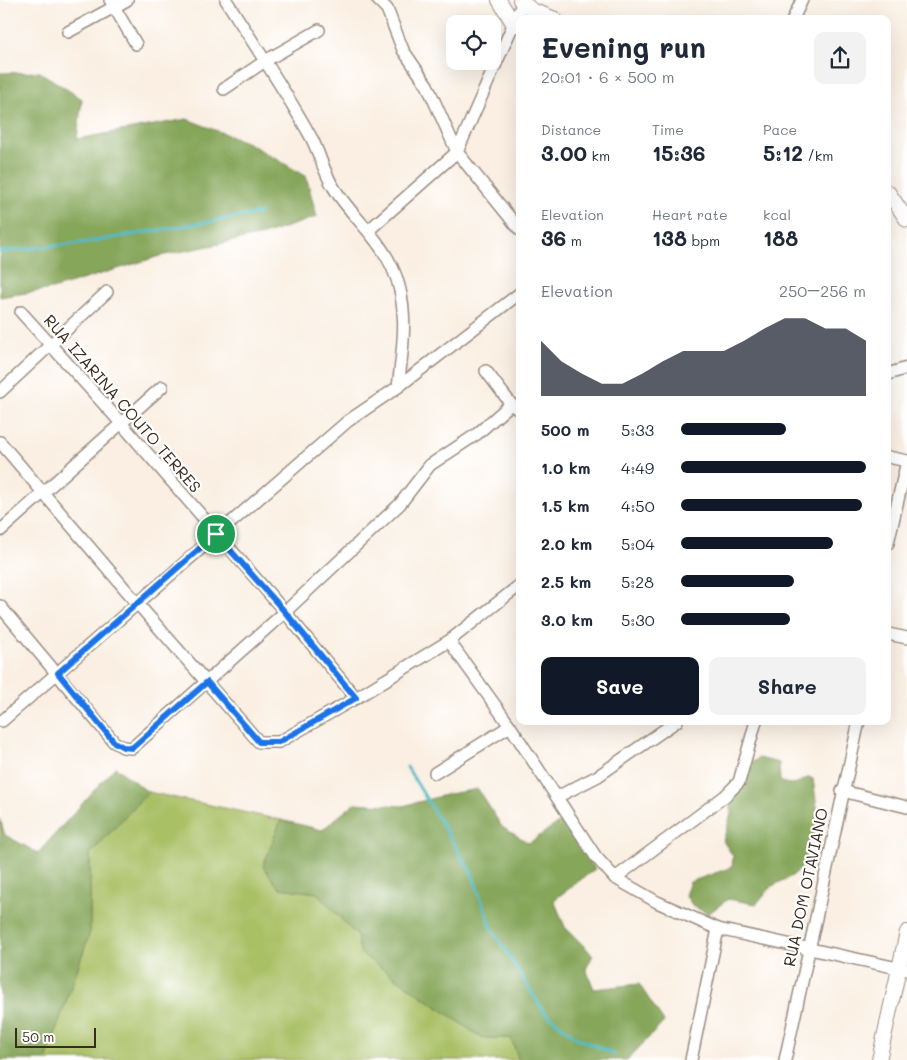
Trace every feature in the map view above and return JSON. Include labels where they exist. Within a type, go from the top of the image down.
[{"type":"main road","points":[[499,0],[516,23]]},
{"type":"main road","points":[[522,1],[532,10],[545,15]]},
{"type":"main road","points":[[891,196],[907,220]]},
{"type":"main road","points":[[879,1060],[903,969],[907,932]]},
{"type":"street","points":[[68,32],[113,4],[127,0]]},
{"type":"street","points":[[226,0],[313,140],[333,186],[347,208],[369,230],[393,267],[403,304],[404,338],[398,387]]},
{"type":"street","points":[[378,0],[387,9],[403,50],[427,85],[457,152],[516,225]]},
{"type":"street","points":[[796,15],[802,0]]},
{"type":"street","points":[[519,15],[522,1]]},
{"type":"street","points":[[113,4],[136,44]]},
{"type":"street","points":[[369,230],[457,152],[516,26]]},
{"type":"street","points":[[224,89],[265,61],[319,30]]},
{"type":"street","points":[[0,392],[107,292]]},
{"type":"street","points":[[2,721],[348,421],[398,387],[516,296]]},
{"type":"street","name":"RUA IZARINA COUTO TERRES","points":[[21,312],[121,423],[285,612],[356,698]]},
{"type":"street","points":[[891,373],[907,368]]},
{"type":"street","points":[[0,606],[114,742],[123,747],[132,748],[285,612],[400,504],[430,465],[516,408],[486,371]]},
{"type":"street","points":[[0,532],[162,387]]},
{"type":"street","points":[[0,442],[137,603],[259,742],[279,742],[356,698],[449,641],[516,588]]},
{"type":"street","points":[[891,458],[907,461],[891,530]]},
{"type":"street","points":[[891,635],[907,638]]},
{"type":"street","points":[[449,641],[510,726],[596,857],[615,878],[657,902],[718,930],[903,969]]},
{"type":"street","points":[[557,797],[598,776],[671,725]]},
{"type":"street","points":[[615,878],[726,796],[740,782],[755,725]]},
{"type":"street","name":"RUA DOM OTAVIANO","points":[[785,1060],[842,791],[858,725]]},
{"type":"street","points":[[435,773],[510,726]]},
{"type":"street","points":[[842,791],[907,807]]},
{"type":"street","points":[[691,1060],[718,930]]},
{"type":"green space","points":[[40,72],[82,99],[77,139],[187,119],[248,143],[306,176],[317,217],[263,235],[160,256],[52,289],[0,297],[0,73]]},
{"type":"green space","points":[[759,758],[779,763],[780,781],[784,783],[795,784],[809,777],[813,779],[820,828],[807,843],[807,863],[792,876],[772,886],[756,904],[728,899],[708,914],[693,906],[685,895],[690,882],[732,867],[733,856],[723,841],[731,814],[730,797],[749,764]]},
{"type":"green space","points":[[115,767],[148,792],[90,854],[90,932],[46,1060],[0,1060],[0,819],[5,835],[38,853]]},
{"type":"green space","points":[[478,789],[502,827],[529,843],[564,819],[595,869],[554,900],[565,927],[593,955],[586,969],[594,989],[639,984],[664,1022],[627,1060],[519,1060],[511,1038],[482,1038],[360,953],[357,936],[317,893],[279,888],[263,866],[281,820],[322,830],[355,803],[403,806],[449,794]]},
{"type":"green space","points":[[148,792],[281,820],[263,866],[279,888],[317,893],[357,936],[361,953],[482,1038],[511,1038],[519,1060],[46,1060],[90,932],[90,854]]},
{"type":"waterway","points":[[0,252],[88,242],[260,213]]},
{"type":"waterway","points":[[407,767],[472,874],[492,929],[544,1012],[577,1038],[614,1054]]},
{"type":"route","points":[[216,534],[285,612],[356,698],[279,742],[270,744],[259,742],[207,682],[132,748],[123,747],[114,742],[58,673],[216,534]]}]
